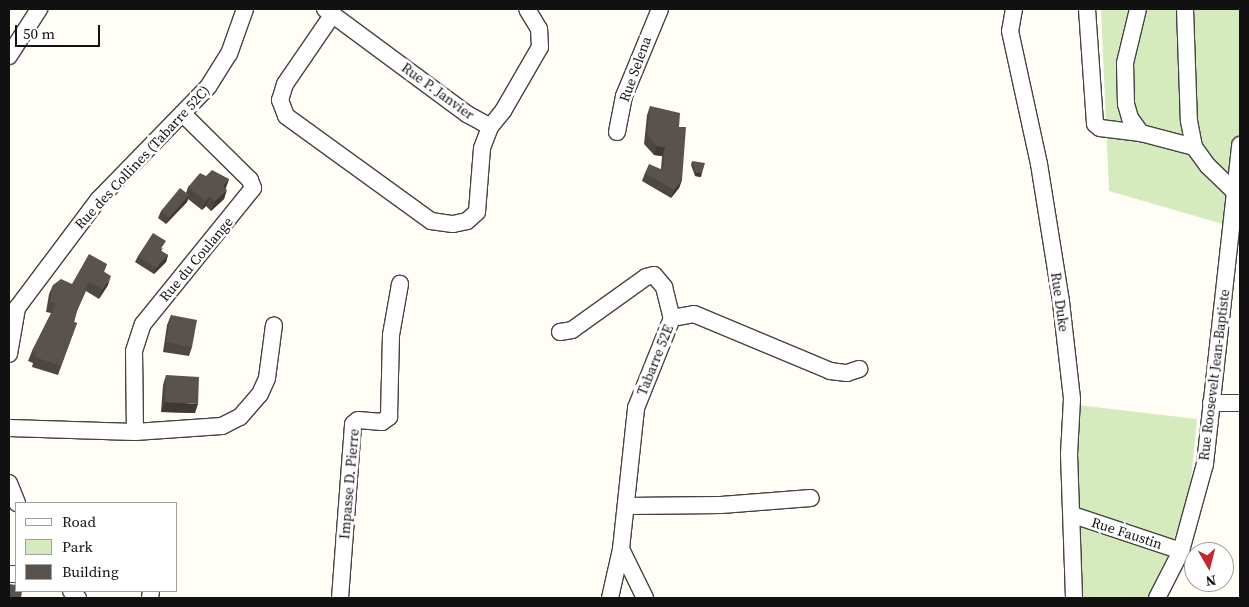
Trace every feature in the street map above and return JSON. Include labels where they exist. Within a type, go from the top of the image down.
[{"type":"street","points":[[9,56],[39,9]]},
{"type":"street","name":"Rue des Collines (Tabarre 52C)","points":[[9,354],[13,309],[98,200],[208,87],[229,54],[245,9]]},
{"type":"street","points":[[329,11],[293,68],[280,100],[286,116],[356,169],[431,221],[453,224],[467,220],[477,212],[482,148],[490,127],[503,111],[540,47],[539,29],[527,9]]},
{"type":"street","name":"Rue Selena","points":[[617,132],[624,96],[660,9]]},
{"type":"street","name":"Rue Duke","points":[[1014,9],[1010,31],[1039,164],[1072,399],[1069,454],[1073,515],[1074,598]]},
{"type":"street","points":[[1087,9],[1095,124],[1100,128],[1141,133],[1194,147]]},
{"type":"street","points":[[1138,9],[1126,63],[1126,104],[1130,118],[1141,133]]},
{"type":"street","points":[[1185,9],[1189,121],[1194,147],[1208,166],[1235,192]]},
{"type":"street","name":"Rue P. Janvier","points":[[329,11],[467,114],[490,127]]},
{"type":"street","name":"Rue du Coulange","points":[[135,432],[134,351],[143,324],[253,188],[250,180],[183,114]]},
{"type":"street","name":"Rue Roosevelt Jean-Baptiste","points":[[1157,598],[1181,551],[1204,464],[1235,239],[1235,192],[1240,144]]},
{"type":"street","points":[[560,332],[572,330],[646,277],[654,275],[664,287],[672,318]]},
{"type":"street","name":"Impasse D. Pierre","points":[[340,598],[352,424],[358,420],[382,422],[389,417],[391,335],[400,284]]},
{"type":"street","name":"Tabarre 52E","points":[[610,598],[622,549],[636,408],[672,318],[694,314],[830,371],[847,373],[859,369]]},
{"type":"street","points":[[9,428],[135,432],[222,426],[240,417],[260,394],[267,378],[274,325]]},
{"type":"street","points":[[1211,404],[1240,403]]},
{"type":"street","points":[[9,483],[17,502]]},
{"type":"street","points":[[627,506],[721,505],[811,498]]},
{"type":"street","name":"Rue Faustin","points":[[1073,515],[1181,551]]},
{"type":"street","points":[[622,549],[645,598]]},
{"type":"green space","points":[[1101,9],[1240,9],[1240,229],[1109,191]]},
{"type":"green space","points":[[1078,405],[1197,419],[1190,492],[1173,542],[1078,512],[1075,432]]},
{"type":"green space","points":[[1080,522],[1168,555],[1147,598],[1080,598]]},
{"type":"building","points":[[650,106],[680,113],[679,127],[686,127],[682,180],[674,190],[645,173],[649,164],[663,170],[665,147],[657,146],[647,135]]},
{"type":"building","points":[[692,161],[705,163],[702,173],[696,173]]},
{"type":"building","points":[[212,170],[229,179],[223,186],[227,190],[215,201],[210,196],[206,201],[188,187],[200,173],[206,176]]},
{"type":"building","points":[[180,188],[189,195],[169,218],[161,211]]},
{"type":"building","points":[[153,233],[166,241],[160,250],[168,255],[156,268],[138,256]]},
{"type":"building","points":[[89,254],[107,264],[103,271],[111,276],[103,289],[89,282],[78,307],[74,322],[77,323],[61,366],[35,357],[36,353],[32,351],[56,304],[50,302],[53,285],[61,279],[72,284]]},
{"type":"building","points":[[171,315],[197,320],[192,347],[166,342]]},
{"type":"building","points":[[166,375],[199,377],[198,404],[165,402]]},
{"type":"building","points":[[9,584],[15,585],[15,592],[22,592],[21,598],[9,598]]}]
